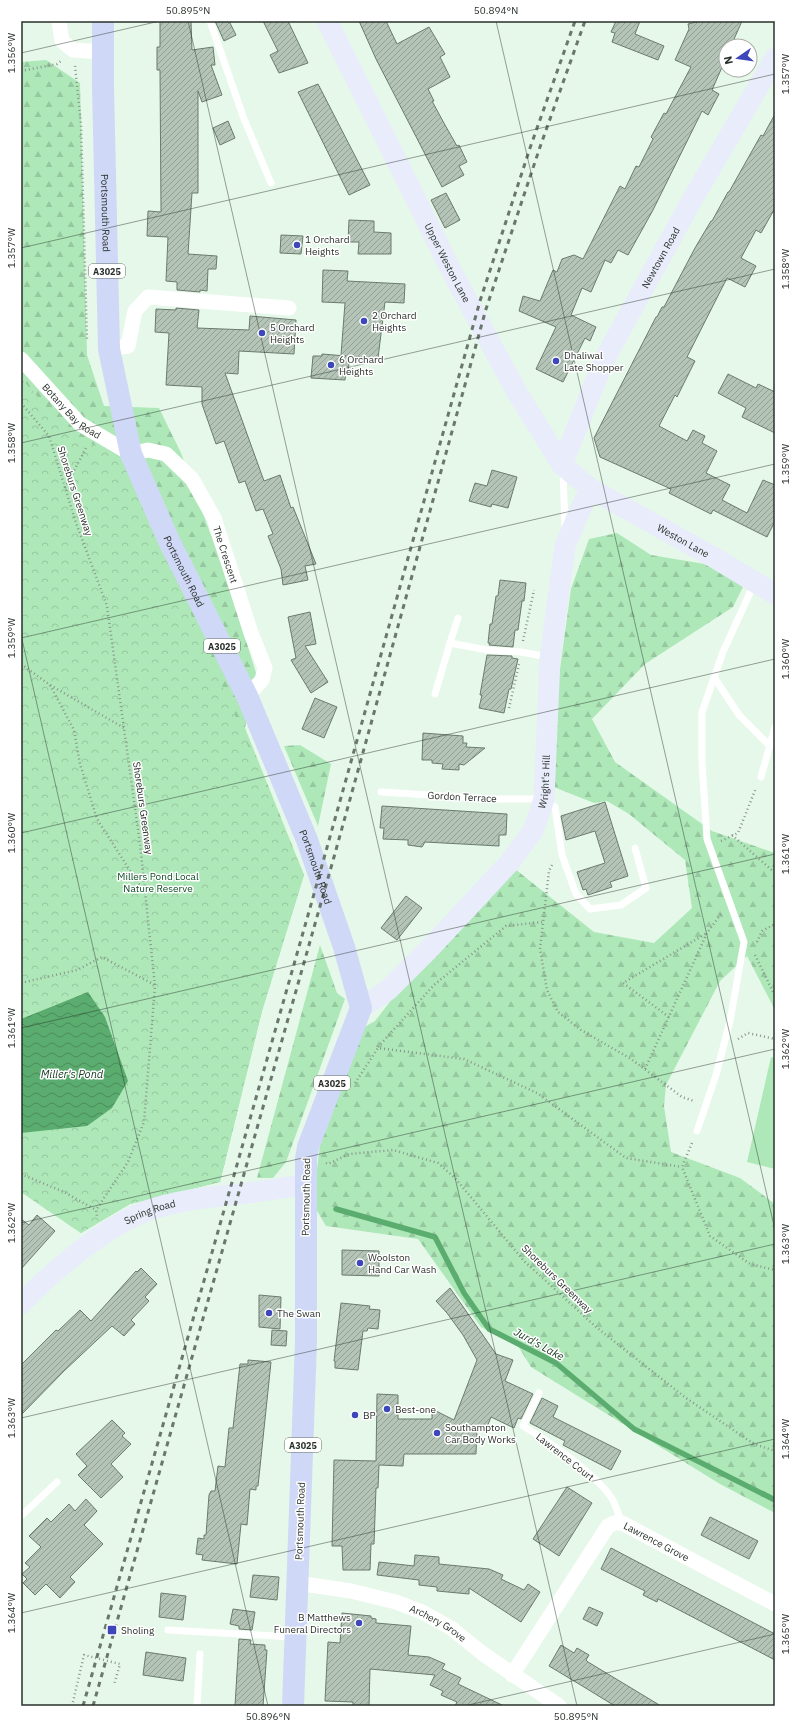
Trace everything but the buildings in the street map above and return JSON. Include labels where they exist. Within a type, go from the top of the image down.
[{"type":"main road","name":"Portsmouth Road","points":[[103,21],[102,87],[109,349],[131,454],[169,541],[247,696],[306,840],[344,948],[361,1008],[308,1148],[306,1159],[306,1341],[293,1706]]},
{"type":"street","points":[[59,21],[62,41],[73,50],[103,52]]},
{"type":"street","name":"Upper Weston Lane","points":[[327,21],[454,276],[518,394],[562,465],[591,489]]},
{"type":"street","name":"Newtown Road","points":[[562,465],[604,360],[692,200],[775,58]]},
{"type":"street","points":[[109,349],[128,346],[135,311],[148,297],[288,308]]},
{"type":"street","name":"Botany Bay Road","points":[[21,359],[80,424],[131,454]]},
{"type":"street","name":"The Crescent","points":[[131,454],[148,450],[166,454],[192,479],[214,518],[251,633],[265,668],[262,680],[247,696]]},
{"type":"street","name":"Wright's Hill","points":[[361,1008],[388,990],[429,949],[510,862],[533,831],[544,799],[550,658],[565,546],[581,508],[591,489]]},
{"type":"street","name":"Weston Lane","points":[[591,489],[775,594]]},
{"type":"street","name":"Spring Road","points":[[21,1304],[48,1278],[102,1236],[122,1223],[147,1211],[182,1201],[306,1184]]},
{"type":"street","name":"Lawrence Grove","points":[[512,1675],[608,1526],[614,1523],[622,1523],[775,1604]]},
{"type":"street","name":"Archery Grove","points":[[297,1583],[351,1591],[396,1602],[422,1612],[451,1628],[512,1675],[559,1706]]},
{"type":"lane","points":[[210,21],[244,119],[271,183]]},
{"type":"lane","points":[[562,465],[564,481],[565,546]]},
{"type":"lane","points":[[697,1131],[724,1046],[744,942],[707,839],[702,762],[702,712],[723,652],[755,582]]},
{"type":"lane","points":[[435,694],[458,618]]},
{"type":"lane","points":[[450,643],[487,650],[521,652],[550,658]]},
{"type":"lane","points":[[714,677],[739,715],[770,746]]},
{"type":"lane","points":[[761,777],[775,727]]},
{"type":"lane","name":"Gordon Terrace","points":[[381,792],[493,799],[544,799]]},
{"type":"lane","points":[[544,799],[555,807],[561,851],[576,894],[590,910],[621,905],[646,888],[635,848]]},
{"type":"lane","name":"Lawrence Court","points":[[539,1393],[522,1426],[547,1440],[595,1480],[612,1498],[622,1523]]},
{"type":"lane","points":[[21,1516],[57,1482]]},
{"type":"lane","points":[[168,1630],[295,1637]]},
{"type":"lane","points":[[197,1706],[200,1654]]},
{"type":"path","points":[[21,71],[57,64],[73,50]]},
{"type":"path","name":"Shoreburs Greenway","points":[[21,403],[49,436],[76,523],[107,606],[146,894],[155,986],[144,1122],[128,1162],[96,1210],[64,1192],[21,1174]]},
{"type":"path","points":[[65,488],[88,442]]},
{"type":"path","points":[[21,664],[50,685],[124,728]]},
{"type":"path","points":[[50,685],[74,730],[80,764],[97,819],[146,894]]},
{"type":"path","points":[[710,846],[738,833],[742,827],[761,777]]},
{"type":"path","points":[[732,835],[775,873]]},
{"type":"path","points":[[561,851],[549,871],[540,949],[547,990],[558,1012],[581,1030],[632,1059],[682,1097],[706,1105]]},
{"type":"path","points":[[644,1069],[707,933],[730,903]]},
{"type":"path","points":[[352,1087],[378,1048],[434,986],[506,926],[542,922]]},
{"type":"path","points":[[753,950],[762,931],[775,924]]},
{"type":"path","points":[[669,1016],[624,983],[707,933]]},
{"type":"path","points":[[744,942],[753,950],[775,996]]},
{"type":"path","points":[[21,983],[77,970],[102,957],[155,986]]},
{"type":"path","points":[[724,1046],[748,1033],[775,1039]]},
{"type":"path","points":[[378,1048],[464,1059],[536,1093],[626,1158],[682,1167]]},
{"type":"path","points":[[697,1131],[682,1167],[710,1236],[750,1264],[775,1270]]},
{"type":"path","name":"Shoreburs Greenway","points":[[306,1159],[328,1164],[349,1154],[393,1150],[438,1163],[455,1178],[524,1261],[596,1327],[686,1398],[754,1444],[775,1451]]},
{"type":"path","points":[[72,1706],[84,1655],[120,1664],[114,1685]]},
{"type":"green space","name":"Millers Pond Local Nature Reserve","points":[[46,60],[80,83],[87,355],[104,406],[159,408],[181,453],[228,582],[256,673],[245,728],[304,875],[262,1011],[220,1182],[130,1204],[81,1233],[21,1192],[21,62]]},
{"type":"green space","name":"Millers Pond Local Nature Reserve","points":[[21,378],[48,409],[75,435],[125,462],[304,875],[262,1011],[220,1182],[130,1204],[81,1233],[21,1192]]},
{"type":"green space","points":[[617,533],[651,555],[711,565],[743,587],[733,607],[645,664],[592,719],[615,762],[712,831],[775,853],[775,1010],[747,956],[720,981],[666,1085],[664,1106],[671,1152],[740,1178],[775,1204],[775,1513],[720,1484],[531,1367],[518,1346],[481,1327],[418,1239],[326,1226],[313,1204],[320,1144],[361,1029],[375,1021],[407,980],[515,869],[594,932],[654,943],[692,908],[685,860],[629,814],[607,801],[594,803],[551,786],[559,676],[571,589],[589,539]]},
{"type":"green space","points":[[300,745],[331,764],[318,826],[284,746]]},
{"type":"green space","points":[[320,945],[337,993],[345,999],[286,1162],[273,1178],[257,1178]]},
{"type":"green space","points":[[771,1057],[775,1058],[775,1169],[747,1162]]},
{"type":"water","name":"Miller's Pond","points":[[88,992],[105,1017],[128,1081],[112,1108],[87,1126],[21,1133],[21,1019]]},
{"type":"waterway","name":"Jurd's Lake","points":[[336,1209],[435,1237],[464,1293],[489,1329],[556,1363],[634,1429],[775,1500]]},
{"type":"railway","points":[[83,1706],[312,901],[480,301],[530,148],[575,21]]},
{"type":"railway","points":[[93,1706],[334,857],[486,309],[540,147],[585,21]]},
{"type":"place","name":"1 Orchard Heights","points":[[297,245]]},
{"type":"place","name":"2 Orchard Heights","points":[[364,321]]},
{"type":"place","name":"5 Orchard Heights","points":[[262,333]]},
{"type":"place","name":"Dhaliwal Late Shopper","points":[[556,361]]},
{"type":"place","name":"6 Orchard Heights","points":[[331,365]]},
{"type":"place","name":"Woolston Hand Car Wash","points":[[360,1263]]},
{"type":"place","name":"The Swan","points":[[269,1313]]},
{"type":"place","name":"Best-one","points":[[387,1409]]},
{"type":"place","name":"BP","points":[[355,1415]]},
{"type":"place","name":"Southampton Car Body Works","points":[[437,1433]]},
{"type":"place","name":"B Matthews Funeral Directors","points":[[359,1623]]},
{"type":"place","name":"Sholing","points":[[112,1630]]}]
